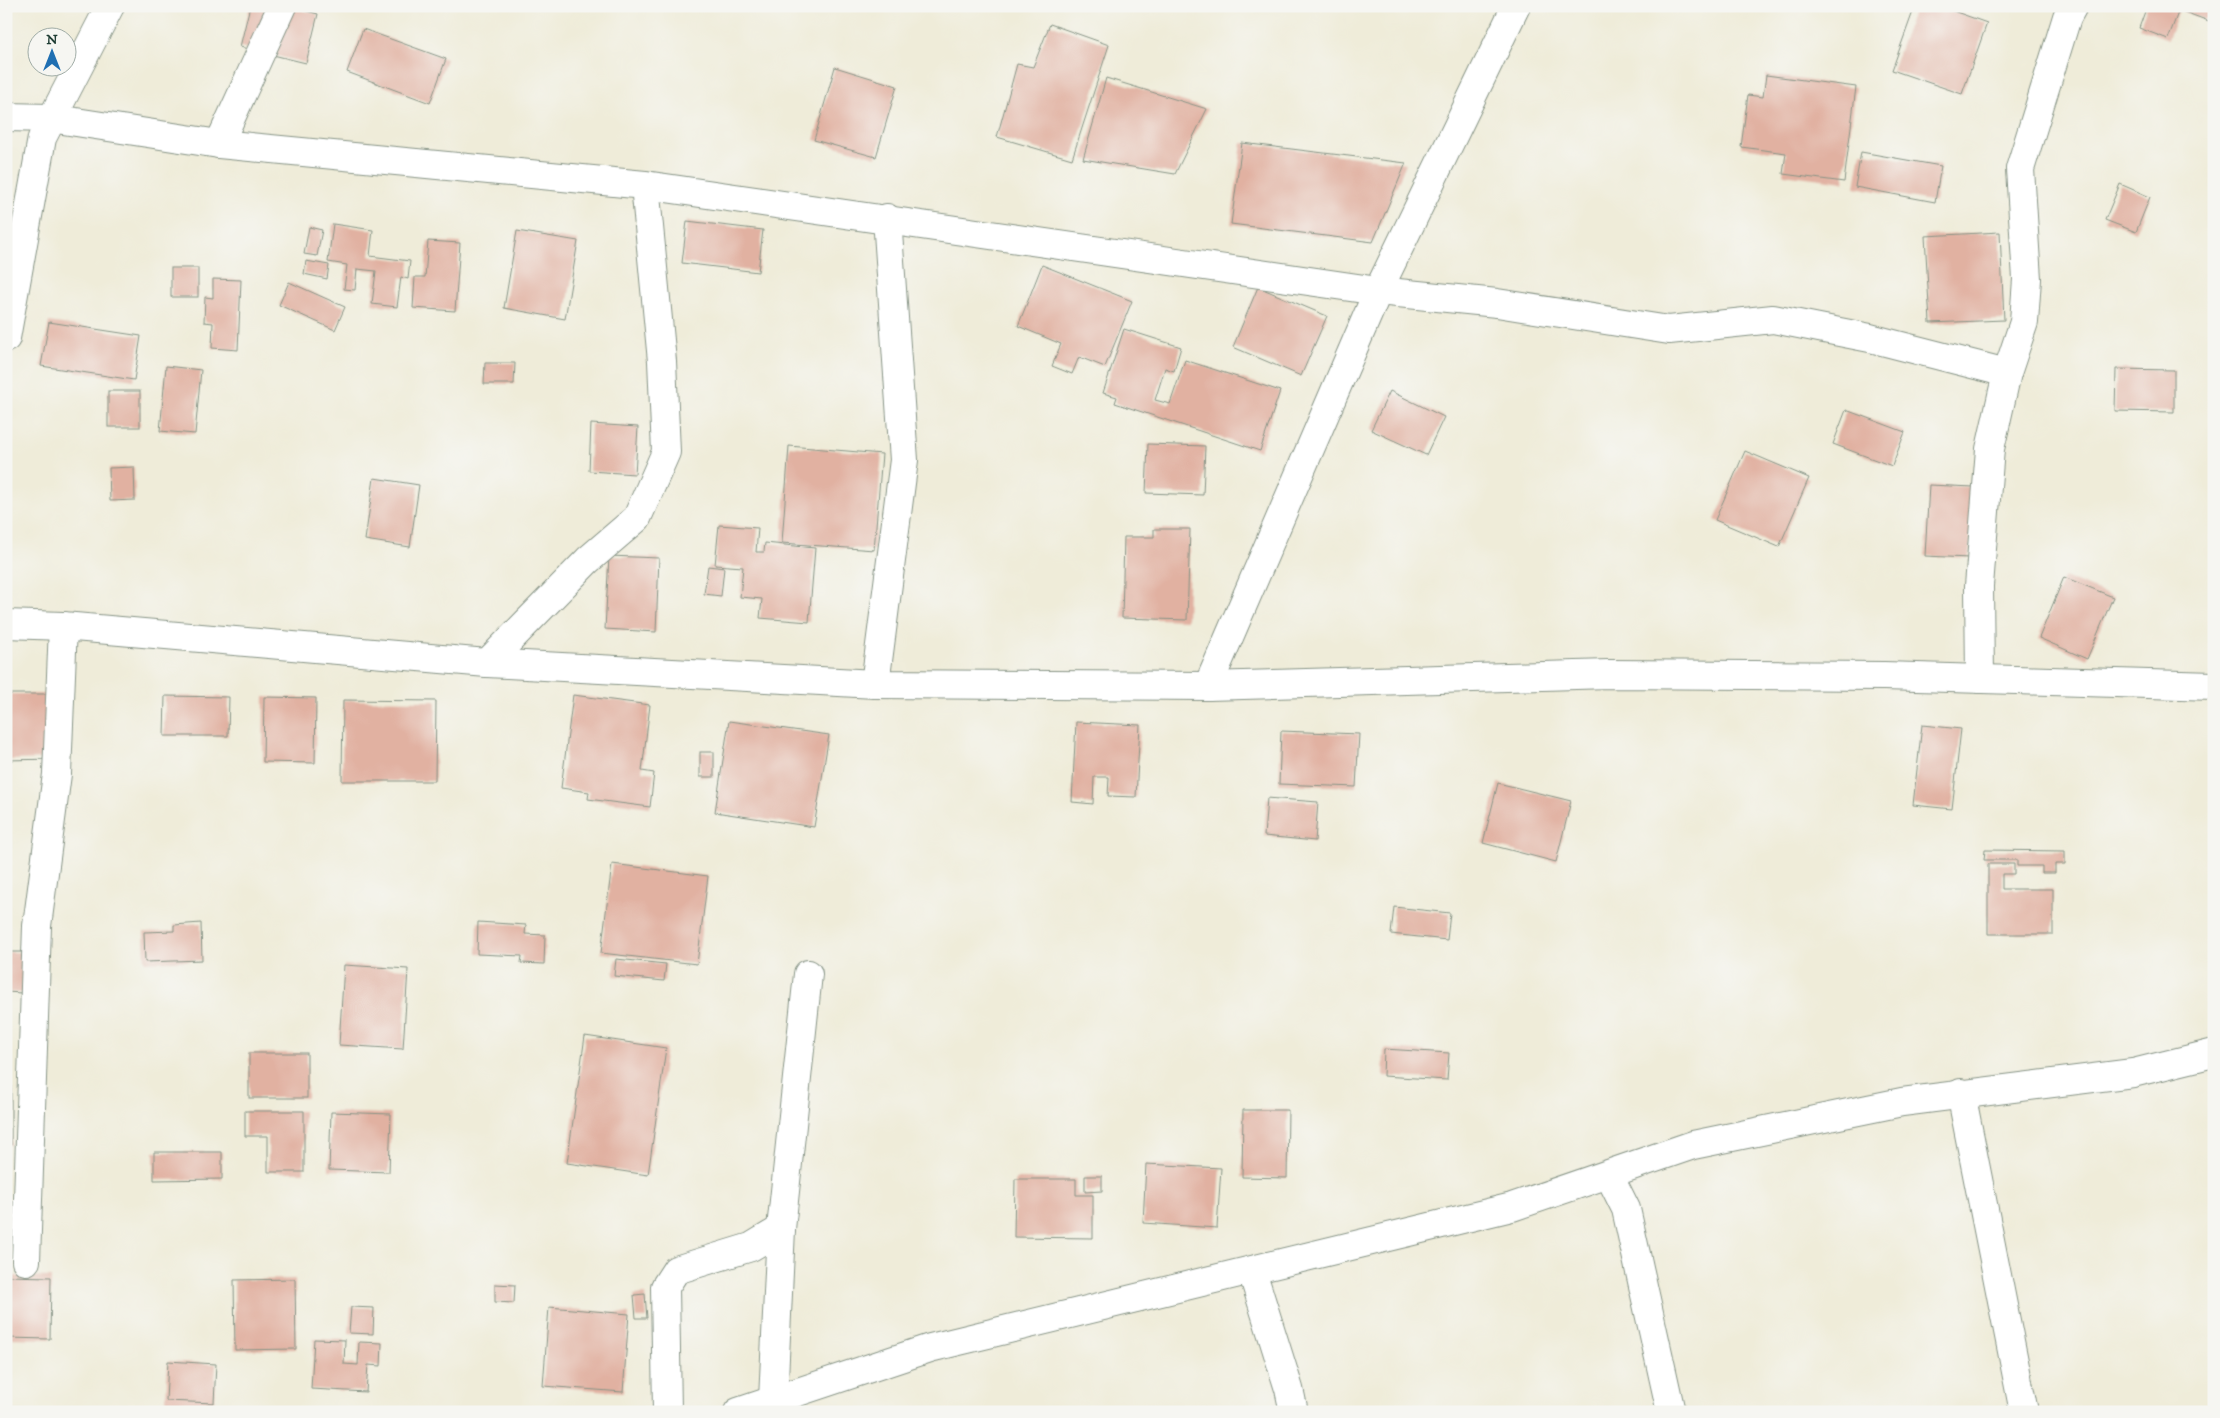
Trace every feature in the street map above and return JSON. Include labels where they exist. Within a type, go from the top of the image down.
[{"type":"street","points":[[6,338],[42,138],[50,118],[110,6]]},
{"type":"street","points":[[219,144],[282,6]]},
{"type":"street","points":[[1208,686],[1378,291],[1516,6]]},
{"type":"street","points":[[1980,679],[1979,586],[1990,449],[2007,373],[2024,322],[2026,279],[2020,169],[2067,17],[2073,6]]},
{"type":"street","points":[[6,117],[50,118],[219,144],[645,185],[887,218],[1378,291],[1497,303],[1669,330],[1773,318],[1870,338],[2007,373]]},
{"type":"street","points":[[487,663],[588,560],[637,518],[666,452],[662,361],[645,185]]},
{"type":"street","points":[[876,684],[904,460],[887,218]]},
{"type":"street","points":[[6,624],[63,626],[487,663],[876,684],[1208,686],[1609,674],[1980,679],[2214,686]]},
{"type":"street","points":[[26,1261],[37,926],[57,774],[63,626]]},
{"type":"street","points":[[788,1402],[781,1229],[808,974]]},
{"type":"street","points":[[738,1412],[788,1402],[930,1348],[1512,1207],[1692,1145],[1902,1102],[1961,1093],[2132,1073],[2214,1054]]},
{"type":"street","points":[[1961,1093],[2024,1412]]},
{"type":"street","points":[[1609,1174],[1626,1209],[1671,1412]]},
{"type":"street","points":[[666,1412],[665,1287],[676,1270],[751,1247],[781,1229]]},
{"type":"street","points":[[1252,1271],[1289,1389],[1294,1412]]},
{"type":"building","points":[[250,6],[287,6],[318,14],[306,63],[240,47]]},
{"type":"building","points":[[1915,6],[1939,6],[1987,23],[1962,94],[1892,70]]},
{"type":"building","points":[[2147,6],[2214,6],[2214,23],[2179,10],[2168,39],[2139,28]]},
{"type":"building","points":[[1050,24],[1109,45],[1072,159],[997,137],[1017,64],[1033,67]]},
{"type":"building","points":[[363,29],[446,59],[430,103],[347,72]]},
{"type":"building","points":[[835,67],[897,86],[876,157],[814,140]]},
{"type":"building","points":[[1766,75],[1856,87],[1844,182],[1783,174],[1786,153],[1741,147],[1748,95],[1763,97]]},
{"type":"building","points":[[1106,78],[1207,109],[1175,174],[1083,159]]},
{"type":"building","points":[[1242,143],[1406,163],[1373,242],[1231,224]]},
{"type":"building","points":[[1861,152],[1941,166],[1935,202],[1855,187]]},
{"type":"building","points":[[6,166],[10,166],[8,192],[6,192]]},
{"type":"building","points":[[2120,184],[2150,197],[2136,232],[2105,220]]},
{"type":"building","points":[[687,221],[763,230],[758,272],[682,263]]},
{"type":"building","points":[[333,224],[373,230],[370,256],[410,261],[408,279],[401,277],[397,307],[372,304],[376,271],[357,269],[355,290],[344,289],[347,265],[328,262]]},
{"type":"building","points":[[309,227],[322,230],[317,256],[304,254]]},
{"type":"building","points":[[517,231],[578,241],[565,319],[504,308]]},
{"type":"building","points":[[2000,232],[2004,320],[1930,323],[1925,236]]},
{"type":"building","points":[[428,241],[460,243],[455,311],[413,308],[415,277],[425,277]]},
{"type":"building","points":[[306,261],[329,265],[327,279],[304,274]]},
{"type":"building","points":[[1042,265],[1132,301],[1105,367],[1079,357],[1072,374],[1052,366],[1061,344],[1018,326]]},
{"type":"building","points":[[171,268],[198,268],[198,297],[171,297]]},
{"type":"building","points":[[213,279],[241,280],[238,350],[212,348],[213,323],[204,322],[205,297],[213,298]]},
{"type":"building","points":[[289,282],[345,307],[335,330],[279,305]]},
{"type":"building","points":[[1258,287],[1327,316],[1301,376],[1233,347]]},
{"type":"building","points":[[2214,293],[2214,305],[2209,303]]},
{"type":"building","points":[[49,322],[141,336],[134,380],[41,366]]},
{"type":"building","points":[[1124,329],[1181,347],[1174,371],[1165,368],[1155,400],[1170,404],[1185,360],[1280,391],[1260,451],[1115,403],[1117,397],[1103,393]]},
{"type":"building","points":[[485,363],[515,363],[514,384],[484,384]]},
{"type":"building","points":[[166,366],[201,370],[195,434],[160,431]]},
{"type":"building","points":[[2116,369],[2174,370],[2174,412],[2115,411]]},
{"type":"building","points":[[108,391],[140,391],[140,427],[108,427]]},
{"type":"building","points":[[1390,391],[1444,417],[1426,455],[1371,430]]},
{"type":"building","points":[[1846,410],[1905,432],[1892,466],[1833,444]]},
{"type":"building","points":[[591,424],[638,427],[635,474],[589,471]]},
{"type":"building","points":[[1148,444],[1205,446],[1203,495],[1146,493]]},
{"type":"building","points":[[789,446],[882,454],[874,550],[782,543]]},
{"type":"building","points":[[1745,451],[1809,478],[1779,547],[1715,520]]},
{"type":"building","points":[[134,467],[135,500],[110,501],[109,468]]},
{"type":"building","points":[[374,478],[419,485],[410,547],[365,540]]},
{"type":"building","points":[[1929,485],[1974,487],[1969,558],[1925,556]]},
{"type":"building","points":[[719,525],[758,528],[756,552],[764,552],[765,543],[815,548],[809,622],[760,618],[762,599],[740,597],[743,567],[715,565]]},
{"type":"building","points":[[1154,529],[1190,529],[1187,620],[1122,618],[1124,537],[1154,537]]},
{"type":"building","points":[[609,556],[659,558],[656,632],[605,629]]},
{"type":"building","points":[[708,566],[724,568],[721,596],[704,594]]},
{"type":"building","points":[[2064,577],[2113,597],[2087,659],[2039,638]]},
{"type":"building","points":[[6,694],[53,694],[54,759],[6,760]]},
{"type":"building","points":[[573,695],[650,705],[642,771],[654,773],[650,807],[588,799],[589,792],[561,788]]},
{"type":"building","points":[[165,696],[229,697],[228,736],[164,736]]},
{"type":"building","points":[[264,697],[316,698],[315,763],[263,762]]},
{"type":"building","points":[[343,700],[436,701],[435,781],[342,781]]},
{"type":"building","points":[[729,721],[829,735],[814,827],[715,812]]},
{"type":"building","points":[[1076,722],[1140,725],[1136,797],[1108,796],[1109,777],[1094,777],[1093,804],[1072,802]]},
{"type":"building","points":[[1922,725],[1961,729],[1952,809],[1913,805]]},
{"type":"building","points":[[1281,731],[1359,734],[1356,787],[1279,784]]},
{"type":"building","points":[[700,752],[714,752],[714,777],[700,777]]},
{"type":"building","points":[[1498,783],[1571,801],[1556,862],[1483,843]]},
{"type":"building","points":[[1267,798],[1318,802],[1315,841],[1264,836]]},
{"type":"building","points":[[1985,850],[2065,851],[2065,864],[2055,864],[2055,873],[2042,873],[2042,866],[2017,866],[2017,860],[1984,860]]},
{"type":"building","points":[[612,864],[708,876],[697,964],[601,953]]},
{"type":"building","points":[[1988,864],[2014,864],[2014,874],[2002,874],[2002,889],[2053,889],[2053,934],[1988,934]]},
{"type":"building","points":[[1394,907],[1450,913],[1447,940],[1391,934]]},
{"type":"building","points":[[478,922],[526,925],[525,934],[545,935],[544,964],[521,963],[522,956],[477,954]]},
{"type":"building","points":[[201,923],[202,960],[145,962],[144,932],[174,931],[174,925]]},
{"type":"building","points":[[6,952],[24,952],[22,993],[6,992]]},
{"type":"building","points":[[616,959],[666,964],[664,981],[614,976]]},
{"type":"building","points":[[344,965],[408,969],[403,1049],[339,1045]]},
{"type":"building","points":[[585,1036],[666,1048],[648,1175],[567,1163]]},
{"type":"building","points":[[1384,1049],[1449,1053],[1447,1080],[1383,1076]]},
{"type":"building","points":[[249,1053],[307,1053],[307,1098],[249,1098]]},
{"type":"building","points":[[6,1086],[11,1086],[11,1145],[6,1145]]},
{"type":"building","points":[[1243,1110],[1288,1110],[1287,1178],[1242,1177]]},
{"type":"building","points":[[245,1111],[304,1111],[304,1172],[268,1172],[268,1136],[245,1136]]},
{"type":"building","points":[[331,1112],[391,1114],[389,1172],[329,1170]]},
{"type":"building","points":[[154,1152],[222,1152],[222,1179],[154,1180]]},
{"type":"building","points":[[1146,1164],[1221,1168],[1217,1228],[1143,1223]]},
{"type":"building","points":[[1085,1176],[1102,1176],[1102,1191],[1085,1192]]},
{"type":"building","points":[[1015,1179],[1076,1179],[1076,1195],[1093,1195],[1093,1238],[1014,1237]]},
{"type":"building","points":[[6,1276],[51,1277],[50,1339],[6,1338]]},
{"type":"building","points":[[295,1279],[296,1349],[235,1350],[234,1280]]},
{"type":"building","points":[[495,1284],[515,1285],[514,1303],[495,1302]]},
{"type":"building","points":[[645,1294],[647,1318],[636,1318],[634,1295]]},
{"type":"building","points":[[351,1307],[374,1308],[373,1334],[349,1333]]},
{"type":"building","points":[[549,1307],[629,1314],[623,1392],[543,1386]]},
{"type":"building","points":[[314,1339],[345,1340],[344,1364],[358,1365],[359,1342],[382,1343],[381,1366],[368,1365],[366,1392],[311,1389]]},
{"type":"building","points":[[168,1361],[216,1364],[214,1403],[166,1401]]}]
